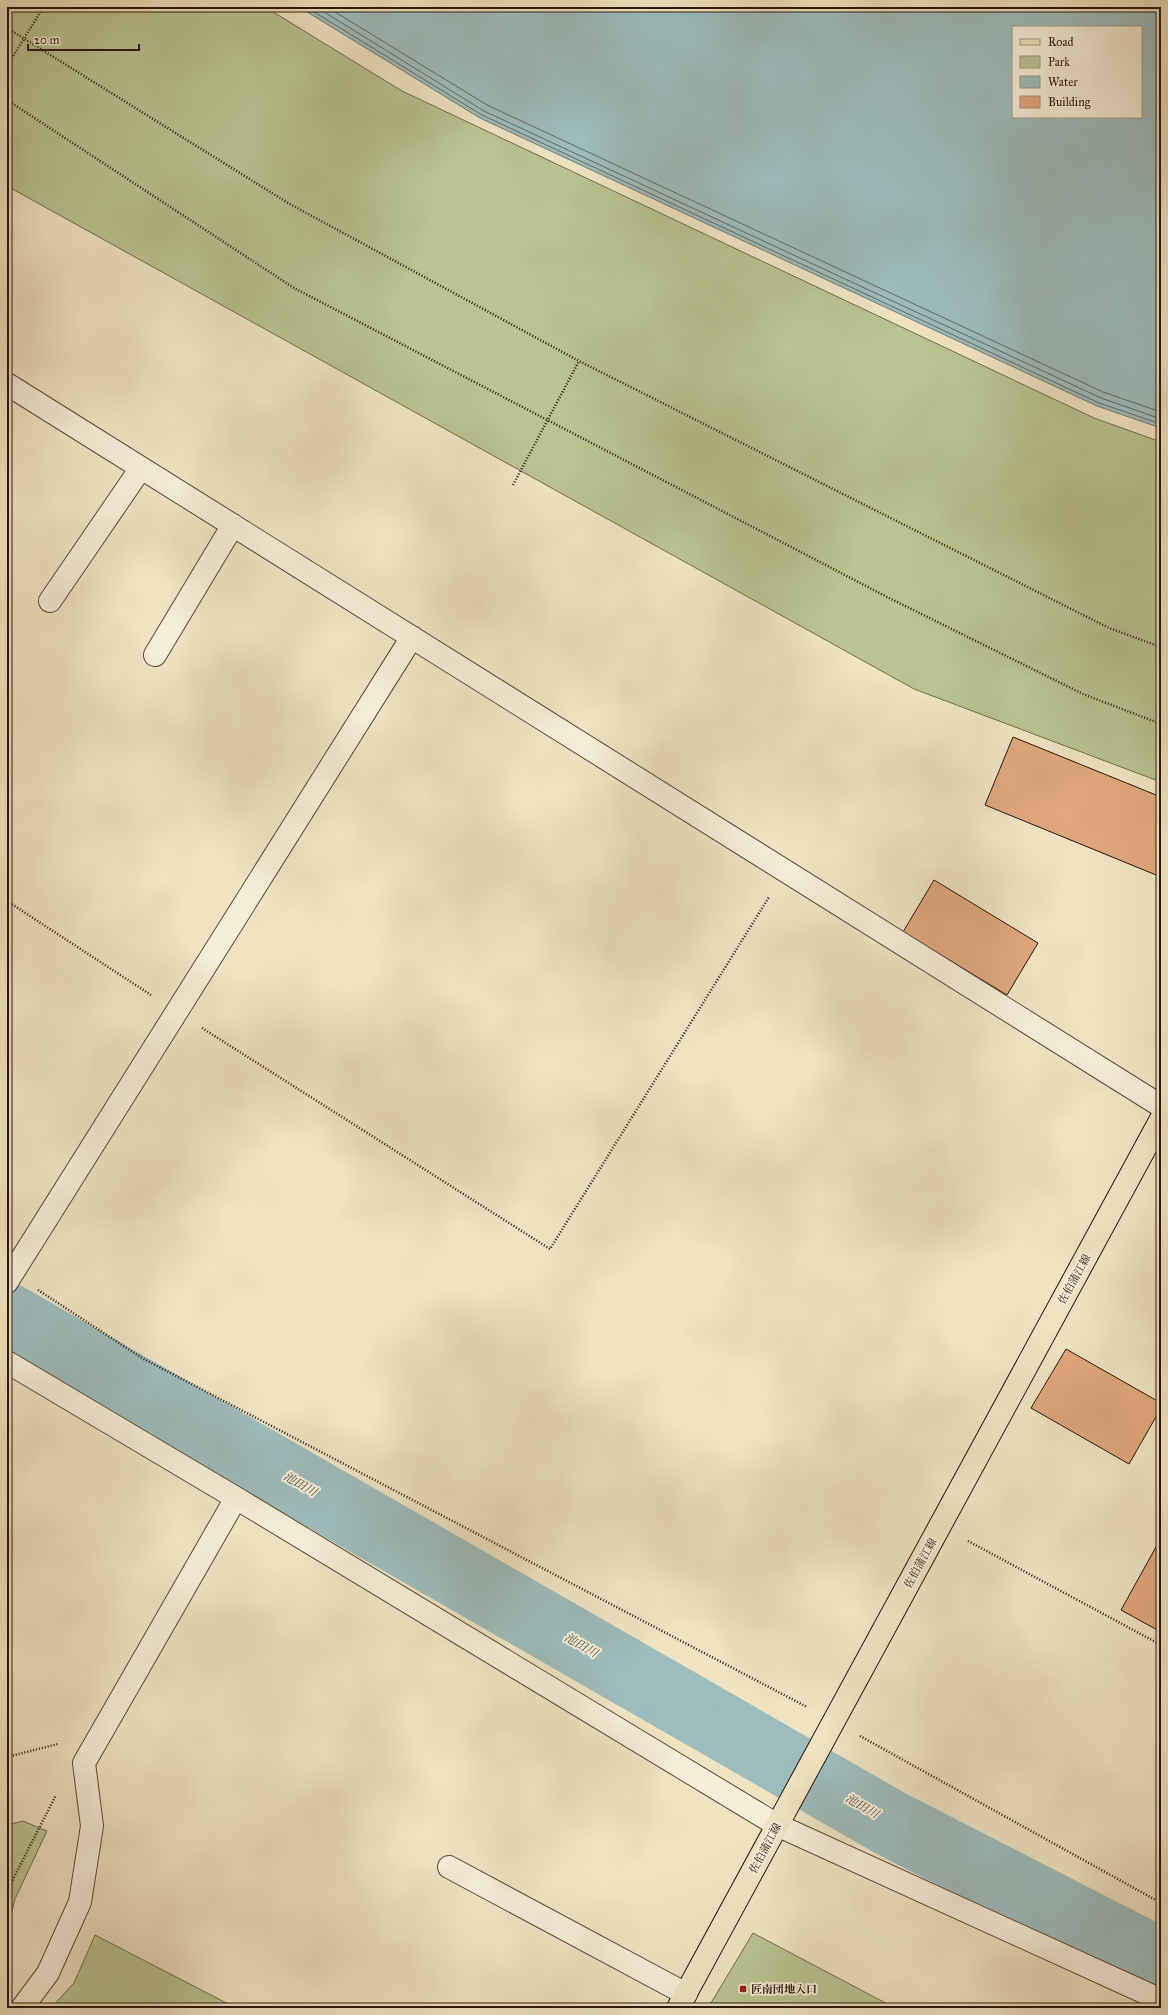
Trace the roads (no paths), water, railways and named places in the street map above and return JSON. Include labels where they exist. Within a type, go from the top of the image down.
[{"type":"main road","name":"佐伯蒲江線","points":[[682,2001],[1161,1119]]},
{"type":"street","points":[[7,384],[1161,1106]]},
{"type":"street","points":[[50,601],[141,468]]},
{"type":"street","points":[[155,655],[233,525]]},
{"type":"street","points":[[10,1278],[412,637]]},
{"type":"street","points":[[7,1362],[236,1498],[777,1825],[1161,2000]]},
{"type":"street","points":[[22,2008],[48,1973],[80,1902],[92,1826],[88,1757],[236,1498]]},
{"type":"street","points":[[448,1867],[682,2001]]},
{"type":"water","points":[[299,7],[1161,7],[1161,428],[1097,406],[480,118]]},
{"type":"waterway","name":"池田川","points":[[7,1316],[890,1823],[1161,1962]]},
{"type":"place","name":"匠南団地入口","points":[[743,1989]]}]
